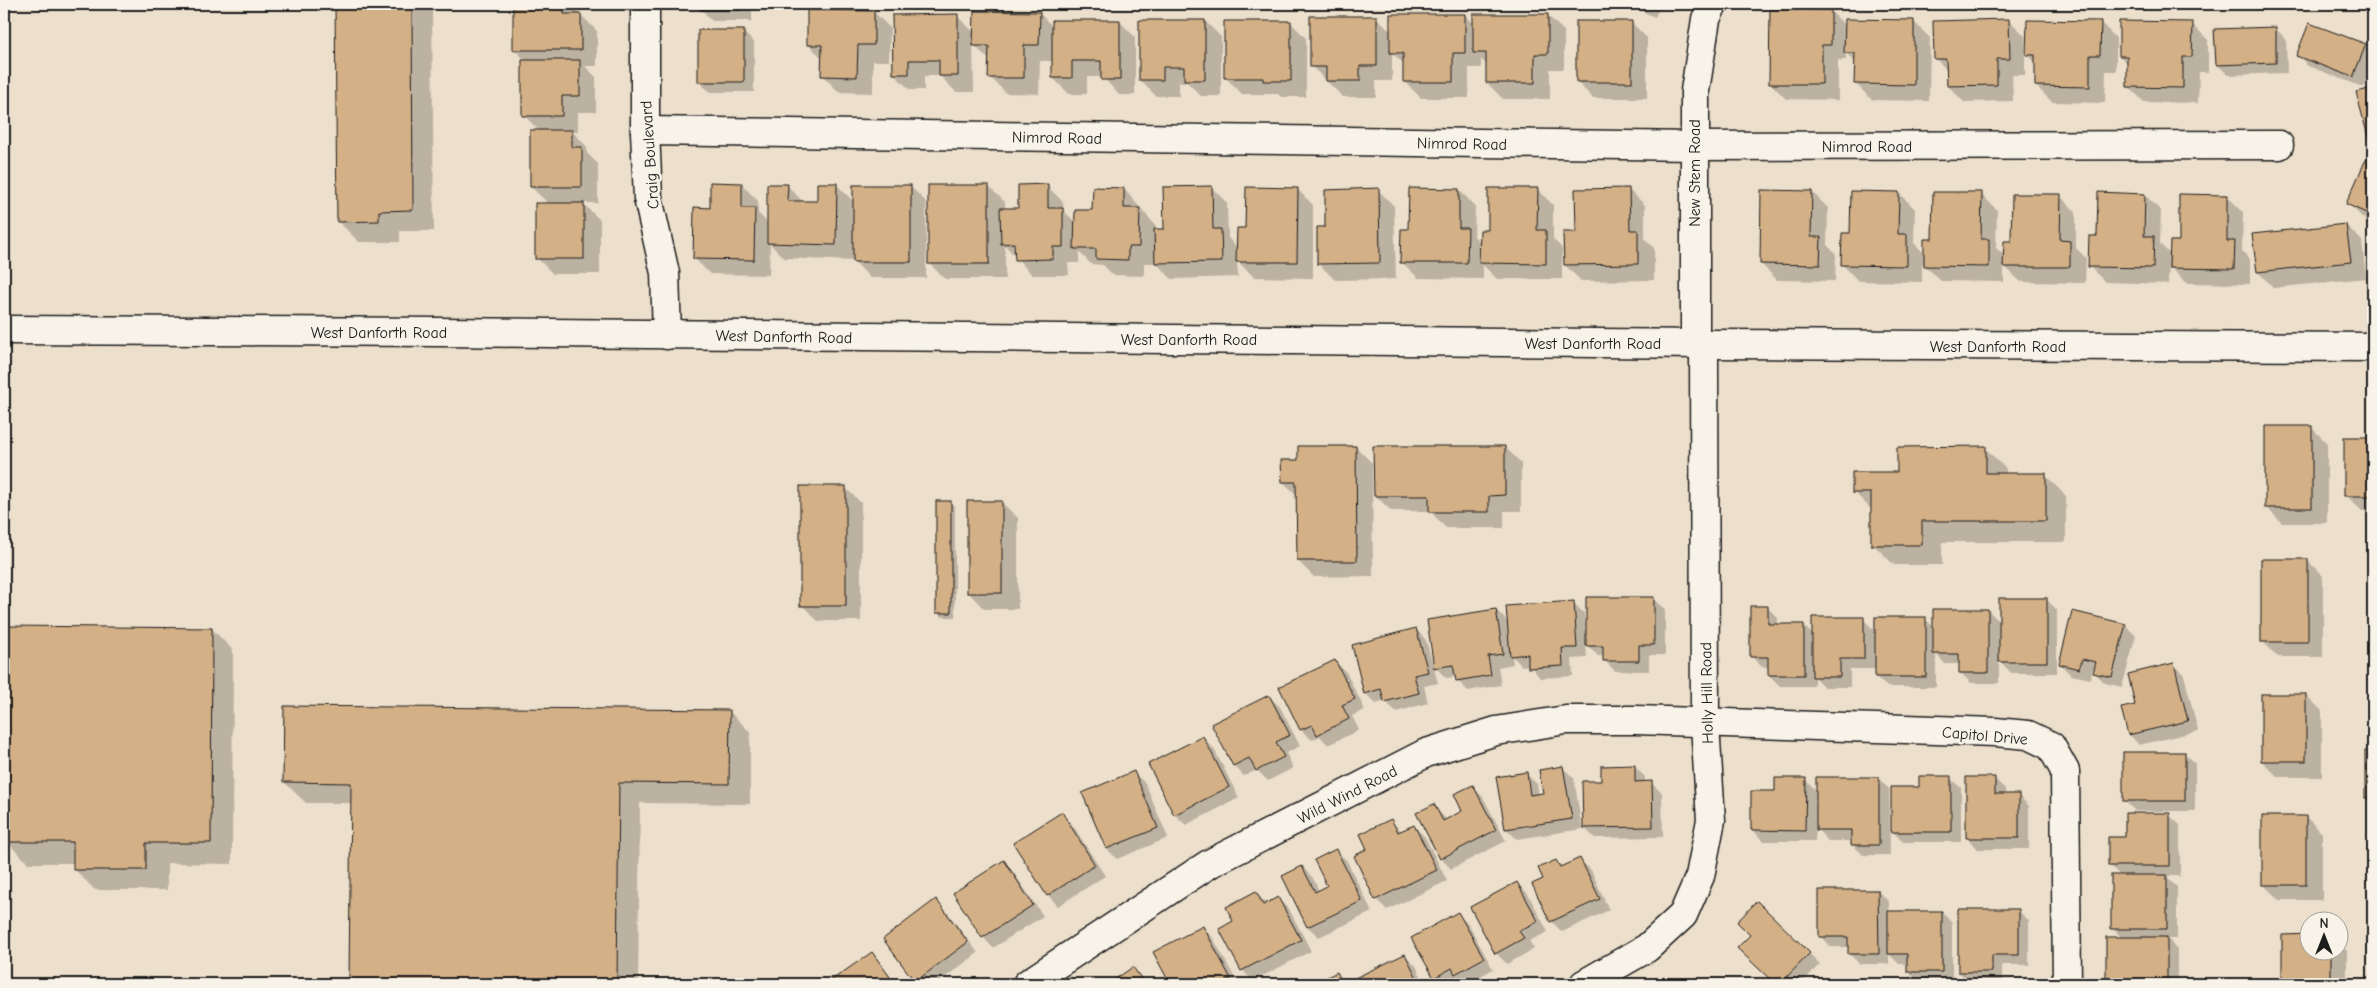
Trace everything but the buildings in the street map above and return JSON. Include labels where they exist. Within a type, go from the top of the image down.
[{"type":"street","name":"Craig Boulevard","points":[[645,4],[644,131],[648,198],[665,272],[667,335]]},
{"type":"street","name":"New Stem Road","points":[[1700,344],[1694,146],[1695,91],[1706,19],[1713,4]]},
{"type":"street","name":"Nimrod Road","points":[[644,131],[1694,146],[2279,145]]},
{"type":"street","name":"West Danforth Road","points":[[4,330],[1700,344],[2373,347]]},
{"type":"street","name":"Holly Hill Road","points":[[1584,984],[1647,948],[1683,915],[1700,876],[1711,820],[1705,724],[1700,344]]},
{"type":"street","name":"Wild Wind Road","points":[[1027,984],[1209,864],[1426,753],[1496,731],[1566,720],[1636,720],[1705,724]]},
{"type":"street","name":"Capitol Drive","points":[[1705,724],[1995,732],[2028,735],[2051,746],[2065,771],[2067,984]]}]
